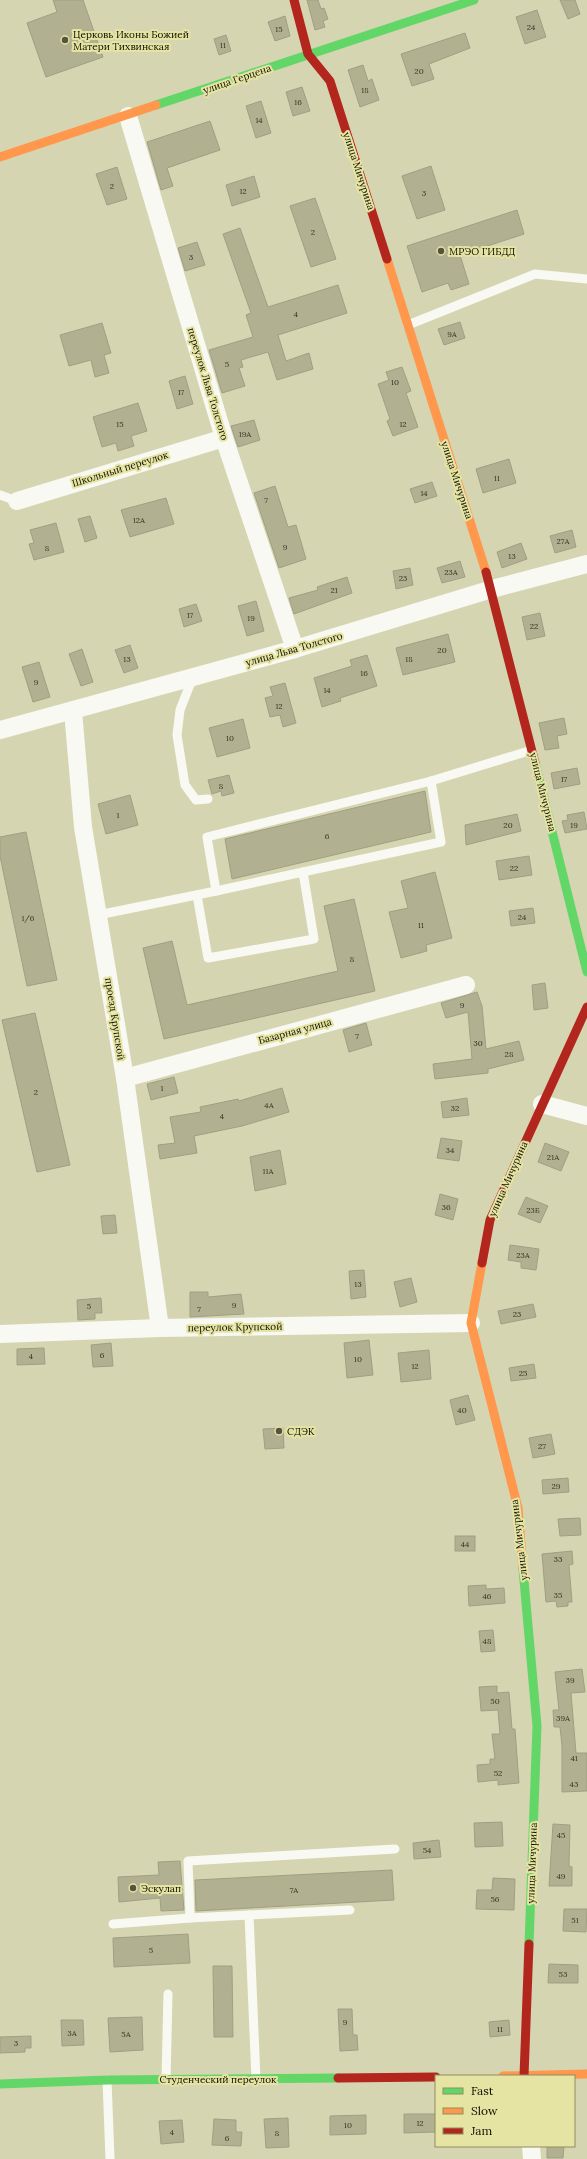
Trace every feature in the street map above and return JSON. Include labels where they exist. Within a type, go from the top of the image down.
[{"type":"street","name":"улица Мичурина","points":[[294,0],[308,54],[330,81],[492,589],[587,972]]},
{"type":"street","name":"улица Герцена","points":[[0,157],[128,116],[308,54],[474,0]]},
{"type":"street","name":"переулок Льва Толстого","points":[[128,116],[224,438],[294,650]]},
{"type":"street","name":"Школьный переулок","points":[[17,501],[224,438]]},
{"type":"street","name":"улица Льва Толстого","points":[[0,730],[294,650],[492,589],[587,564]]},
{"type":"street","name":"проезд Крупской","points":[[72,710],[83,827],[124,1078],[160,1328]]},
{"type":"street","name":"Базарная улица","points":[[124,1078],[466,985]]},
{"type":"street","name":"улица Мичурина","points":[[524,2075],[537,1726],[518,1508],[471,1323],[490,1220],[587,1007]]},
{"type":"street","points":[[542,1104],[587,1116]]},
{"type":"street","name":"переулок Крупской","points":[[0,1334],[160,1328],[471,1323]]},
{"type":"street","points":[[556,2075],[587,2074]]},
{"type":"street","name":"Студенческий переулок","points":[[0,2084],[107,2080],[435,2077]]},
{"type":"street","points":[[531,2147],[532,2159]]},
{"type":"lane","points":[[408,325],[535,274],[587,279]]},
{"type":"lane","points":[[0,495],[17,501]]},
{"type":"lane","points":[[193,678],[180,710],[178,735],[185,785],[196,800],[208,799]]},
{"type":"lane","points":[[216,891],[207,837],[431,781],[532,750]]},
{"type":"lane","points":[[98,915],[441,842],[431,781]]},
{"type":"lane","points":[[196,895],[208,958],[314,939],[303,872]]},
{"type":"lane","points":[[190,1918],[188,1861],[395,1849]]},
{"type":"lane","points":[[113,1924],[190,1918],[350,1910]]},
{"type":"lane","points":[[249,1915],[256,2079]]},
{"type":"lane","points":[[166,2080],[168,1994]]},
{"type":"lane","points":[[107,2080],[110,2159]]},
{"type":"building","name":"Церковь Иконы Божией Матери Тихвинская","points":[[53,0],[83,0],[103,57],[46,77],[27,23],[57,12]]},
{"type":"building","points":[[307,0],[318,0],[321,9],[324,8],[328,19],[323,21],[325,27],[315,30]]},
{"type":"building","points":[[560,0],[575,0],[580,14],[568,19]]},
{"type":"building","points":[[537,10],[546,37],[525,44],[516,17]]},
{"type":"building","points":[[285,16],[290,36],[275,41],[268,22]]},
{"type":"building","points":[[465,33],[470,48],[429,64],[434,79],[412,86],[401,54]]},
{"type":"building","points":[[226,35],[231,51],[219,55],[214,39]]},
{"type":"building","points":[[363,65],[368,81],[372,79],[379,100],[360,107],[348,70]]},
{"type":"building","points":[[302,87],[310,111],[293,116],[286,92]]},
{"type":"building","points":[[261,101],[271,133],[256,138],[246,106]]},
{"type":"building","points":[[210,121],[220,150],[167,168],[173,186],[161,190],[147,142]]},
{"type":"building","points":[[431,166],[445,210],[417,219],[402,176]]},
{"type":"building","points":[[117,167],[127,199],[107,205],[96,174]]},
{"type":"building","points":[[254,176],[260,197],[232,206],[226,185]]},
{"type":"building","points":[[315,198],[336,259],[311,267],[290,206]]},
{"type":"building","name":"МРЭО ГИБДД","points":[[517,210],[524,234],[460,255],[469,284],[451,290],[448,283],[422,292],[407,246]]},
{"type":"building","points":[[240,228],[268,307],[338,285],[347,313],[278,335],[286,361],[309,353],[313,369],[277,380],[268,352],[241,360],[243,367],[239,368],[245,386],[222,393],[209,350],[253,337],[246,315],[251,313],[223,234]]},
{"type":"building","points":[[197,242],[205,265],[185,271],[178,248]]},
{"type":"building","points":[[460,322],[465,338],[444,345],[438,329]]},
{"type":"building","points":[[102,323],[111,353],[104,355],[109,373],[95,377],[91,360],[69,366],[60,335]]},
{"type":"building","points":[[402,367],[411,391],[406,393],[418,427],[393,436],[387,421],[390,419],[378,384],[389,380],[386,372]]},
{"type":"building","points":[[185,376],[193,404],[177,409],[169,381]]},
{"type":"building","points":[[138,403],[147,431],[131,436],[134,446],[118,451],[116,443],[102,447],[93,417]]},
{"type":"building","points":[[254,420],[260,440],[238,447],[231,426]]},
{"type":"building","points":[[509,459],[516,483],[483,493],[476,469]]},
{"type":"building","points":[[432,482],[437,496],[415,503],[410,489]]},
{"type":"building","points":[[275,486],[288,527],[296,525],[306,559],[279,568],[254,493]]},
{"type":"building","points":[[166,498],[174,524],[130,537],[121,510]]},
{"type":"building","points":[[90,516],[97,538],[85,542],[78,519]]},
{"type":"building","points":[[56,523],[64,552],[34,560],[29,544],[34,543],[30,530]]},
{"type":"building","points":[[572,530],[576,547],[555,553],[550,536]]},
{"type":"building","points":[[521,543],[527,559],[502,568],[497,552]]},
{"type":"building","points":[[460,561],[465,577],[442,583],[437,568]]},
{"type":"building","points":[[410,568],[413,585],[396,589],[393,571]]},
{"type":"building","points":[[347,577],[352,593],[294,614],[289,598],[318,590],[317,587]]},
{"type":"building","points":[[256,601],[264,631],[247,636],[238,606]]},
{"type":"building","points":[[196,604],[202,621],[184,627],[179,609]]},
{"type":"building","points":[[540,613],[545,636],[527,640],[522,617]]},
{"type":"building","points":[[448,634],[455,662],[403,675],[396,648]]},
{"type":"building","points":[[130,645],[138,668],[124,673],[115,650]]},
{"type":"building","points":[[82,649],[93,682],[81,686],[69,654]]},
{"type":"building","points":[[367,655],[377,686],[340,698],[341,701],[322,707],[314,678],[352,666],[350,660]]},
{"type":"building","points":[[39,662],[50,697],[33,702],[22,667]]},
{"type":"building","points":[[285,683],[296,723],[283,727],[280,715],[270,717],[265,698],[273,696],[270,687]]},
{"type":"building","points":[[564,718],[567,734],[557,736],[559,748],[545,750],[539,723]]},
{"type":"building","points":[[243,719],[250,748],[217,757],[209,728]]},
{"type":"building","points":[[577,768],[580,784],[554,789],[551,773]]},
{"type":"building","points":[[229,775],[234,793],[222,796],[221,791],[212,794],[208,780]]},
{"type":"building","points":[[425,791],[431,832],[232,879],[225,839]]},
{"type":"building","points":[[130,795],[138,825],[106,834],[98,804]]},
{"type":"building","points":[[584,812],[587,829],[565,833],[562,821],[568,820],[567,815]]},
{"type":"building","points":[[517,814],[521,831],[466,845],[465,825]]},
{"type":"building","points":[[26,832],[57,980],[27,986],[0,856],[0,837]]},
{"type":"building","points":[[529,856],[532,875],[499,880],[496,861]]},
{"type":"building","points":[[435,872],[452,938],[426,945],[427,951],[401,958],[389,912],[408,908],[401,881]]},
{"type":"building","points":[[354,899],[375,991],[164,1039],[143,948],[172,941],[187,1005],[338,971],[324,906]]},
{"type":"building","points":[[533,908],[535,923],[511,926],[509,911]]},
{"type":"building","points":[[545,983],[548,1008],[534,1010],[532,985]]},
{"type":"building","points":[[477,992],[482,1006],[486,1049],[519,1041],[524,1060],[488,1069],[488,1073],[435,1079],[433,1064],[472,1059],[468,1012],[446,1018],[441,1003]]},
{"type":"building","points":[[35,1013],[70,1165],[37,1172],[2,1020]]},
{"type":"building","points":[[366,1023],[372,1045],[349,1052],[343,1030]]},
{"type":"building","points":[[174,1077],[178,1093],[151,1100],[147,1084]]},
{"type":"building","points":[[282,1088],[289,1112],[242,1126],[194,1136],[197,1153],[160,1159],[158,1145],[175,1143],[170,1117],[201,1112],[200,1107],[238,1099],[239,1101]]},
{"type":"building","points":[[467,1098],[469,1115],[443,1118],[441,1102]]},
{"type":"building","points":[[441,1138],[462,1141],[459,1161],[437,1158]]},
{"type":"building","points":[[545,1143],[569,1152],[561,1171],[538,1162]]},
{"type":"building","points":[[280,1150],[286,1184],[255,1191],[250,1157]]},
{"type":"building","points":[[440,1194],[458,1199],[453,1220],[435,1215]]},
{"type":"building","points":[[526,1197],[548,1206],[540,1223],[518,1214]]},
{"type":"building","points":[[115,1215],[117,1233],[103,1234],[101,1216]]},
{"type":"building","points":[[510,1245],[539,1249],[536,1270],[521,1268],[521,1262],[508,1260]]},
{"type":"building","points":[[364,1270],[366,1297],[351,1299],[349,1271]]},
{"type":"building","points":[[411,1278],[417,1302],[400,1307],[394,1282]]},
{"type":"building","points":[[190,1292],[208,1292],[208,1297],[241,1294],[244,1314],[190,1317]]},
{"type":"building","points":[[101,1298],[102,1313],[95,1313],[95,1319],[78,1320],[77,1300]]},
{"type":"building","points":[[533,1304],[536,1317],[501,1324],[498,1311]]},
{"type":"building","points":[[369,1340],[373,1375],[347,1378],[344,1343]]},
{"type":"building","points":[[111,1343],[113,1366],[93,1367],[91,1345]]},
{"type":"building","points":[[44,1348],[45,1364],[17,1365],[17,1349]]},
{"type":"building","points":[[429,1350],[431,1379],[401,1382],[398,1353]]},
{"type":"building","points":[[534,1364],[536,1378],[511,1381],[509,1368]]},
{"type":"building","points":[[468,1395],[475,1420],[456,1425],[450,1400]]},
{"type":"building","points":[[283,1428],[284,1448],[265,1449],[263,1429]]},
{"type":"building","points":[[551,1434],[555,1454],[533,1458],[529,1438]]},
{"type":"building","points":[[568,1478],[569,1492],[543,1494],[542,1480]]},
{"type":"building","points":[[580,1518],[581,1535],[560,1536],[558,1519]]},
{"type":"building","points":[[455,1536],[475,1536],[475,1551],[455,1551]]},
{"type":"building","points":[[572,1551],[573,1564],[569,1565],[572,1602],[568,1602],[568,1606],[557,1607],[556,1601],[546,1602],[542,1554]]},
{"type":"building","points":[[486,1585],[486,1589],[504,1588],[505,1603],[469,1606],[468,1586]]},
{"type":"building","points":[[493,1630],[495,1651],[481,1652],[479,1631]]},
{"type":"building","points":[[582,1669],[585,1692],[571,1693],[576,1753],[587,1753],[587,1791],[562,1792],[562,1746],[560,1727],[554,1727],[553,1710],[559,1710],[555,1672]]},
{"type":"building","points":[[497,1686],[497,1693],[509,1692],[512,1729],[515,1729],[519,1783],[498,1785],[498,1780],[478,1782],[477,1765],[490,1764],[490,1759],[495,1759],[492,1734],[500,1734],[498,1710],[481,1711],[479,1687]]},
{"type":"building","points":[[502,1822],[503,1846],[475,1847],[474,1823]]},
{"type":"building","points":[[553,1824],[570,1825],[569,1866],[572,1867],[572,1886],[549,1886]]},
{"type":"building","points":[[439,1840],[441,1857],[414,1859],[413,1843]]},
{"type":"building","points":[[180,1861],[184,1910],[161,1911],[160,1898],[119,1902],[118,1877],[159,1875],[158,1862]]},
{"type":"building","points":[[392,1870],[394,1900],[196,1911],[195,1880]]},
{"type":"building","points":[[493,1878],[515,1879],[514,1910],[476,1909],[477,1890],[492,1890]]},
{"type":"building","points":[[564,1909],[587,1909],[586,1932],[563,1931]]},
{"type":"building","points":[[188,1934],[190,1963],[114,1967],[113,1938]]},
{"type":"building","points":[[549,1964],[578,1965],[578,1983],[548,1983]]},
{"type":"building","points":[[213,1966],[232,1966],[233,2037],[214,2037]]},
{"type":"building","points":[[338,2009],[352,2009],[353,2035],[357,2035],[358,2050],[340,2051]]},
{"type":"building","points":[[142,2017],[143,2050],[110,2052],[108,2018]]},
{"type":"building","points":[[61,2020],[83,2020],[84,2045],[62,2046]]},
{"type":"building","points":[[509,2020],[510,2035],[490,2037],[489,2022]]},
{"type":"building","points":[[31,2036],[31,2048],[25,2048],[25,2052],[0,2053],[0,2037]]},
{"type":"building","points":[[404,2114],[435,2114],[435,2132],[404,2133]]},
{"type":"building","points":[[366,2115],[366,2134],[330,2135],[330,2116]]},
{"type":"building","points":[[288,2118],[289,2147],[266,2148],[264,2119]]},
{"type":"building","points":[[214,2119],[236,2120],[236,2132],[242,2132],[241,2146],[212,2145]]},
{"type":"building","points":[[182,2120],[184,2142],[161,2144],[159,2121]]},
{"type":"building","points":[[547,2147],[564,2147],[563,2158],[547,2158]]},
{"type":"traffic: fast","points":[[156,105],[474,0]]},
{"type":"traffic: fast","points":[[535,763],[587,972]]},
{"type":"traffic: fast","points":[[523,1569],[537,1726],[529,1944]]},
{"type":"traffic: fast","points":[[0,2084],[107,2080],[338,2078]]},
{"type":"traffic: slow","points":[[0,157],[156,105]]},
{"type":"traffic: slow","points":[[387,259],[486,572]]},
{"type":"traffic: slow","points":[[482,1263],[471,1323],[518,1508],[523,1569]]},
{"type":"traffic: slow","points":[[545,2075],[587,2074]]},
{"type":"traffic: jam","points":[[294,0],[308,54],[330,81],[387,259]]},
{"type":"traffic: jam","points":[[486,572],[535,763]]},
{"type":"traffic: jam","points":[[482,1263],[490,1220],[587,1007]]},
{"type":"traffic: jam","points":[[524,2075],[529,1944]]},
{"type":"traffic: jam","points":[[338,2078],[435,2077]]},
{"type":"place","name":"Церковь Иконы Божией Матери Тихвинская","points":[[65,40]]},
{"type":"place","name":"МРЭО ГИБДД","points":[[441,251]]},
{"type":"place","name":"СДЭК","points":[[279,1431]]},
{"type":"place","name":"Эскулап","points":[[133,1888]]}]
